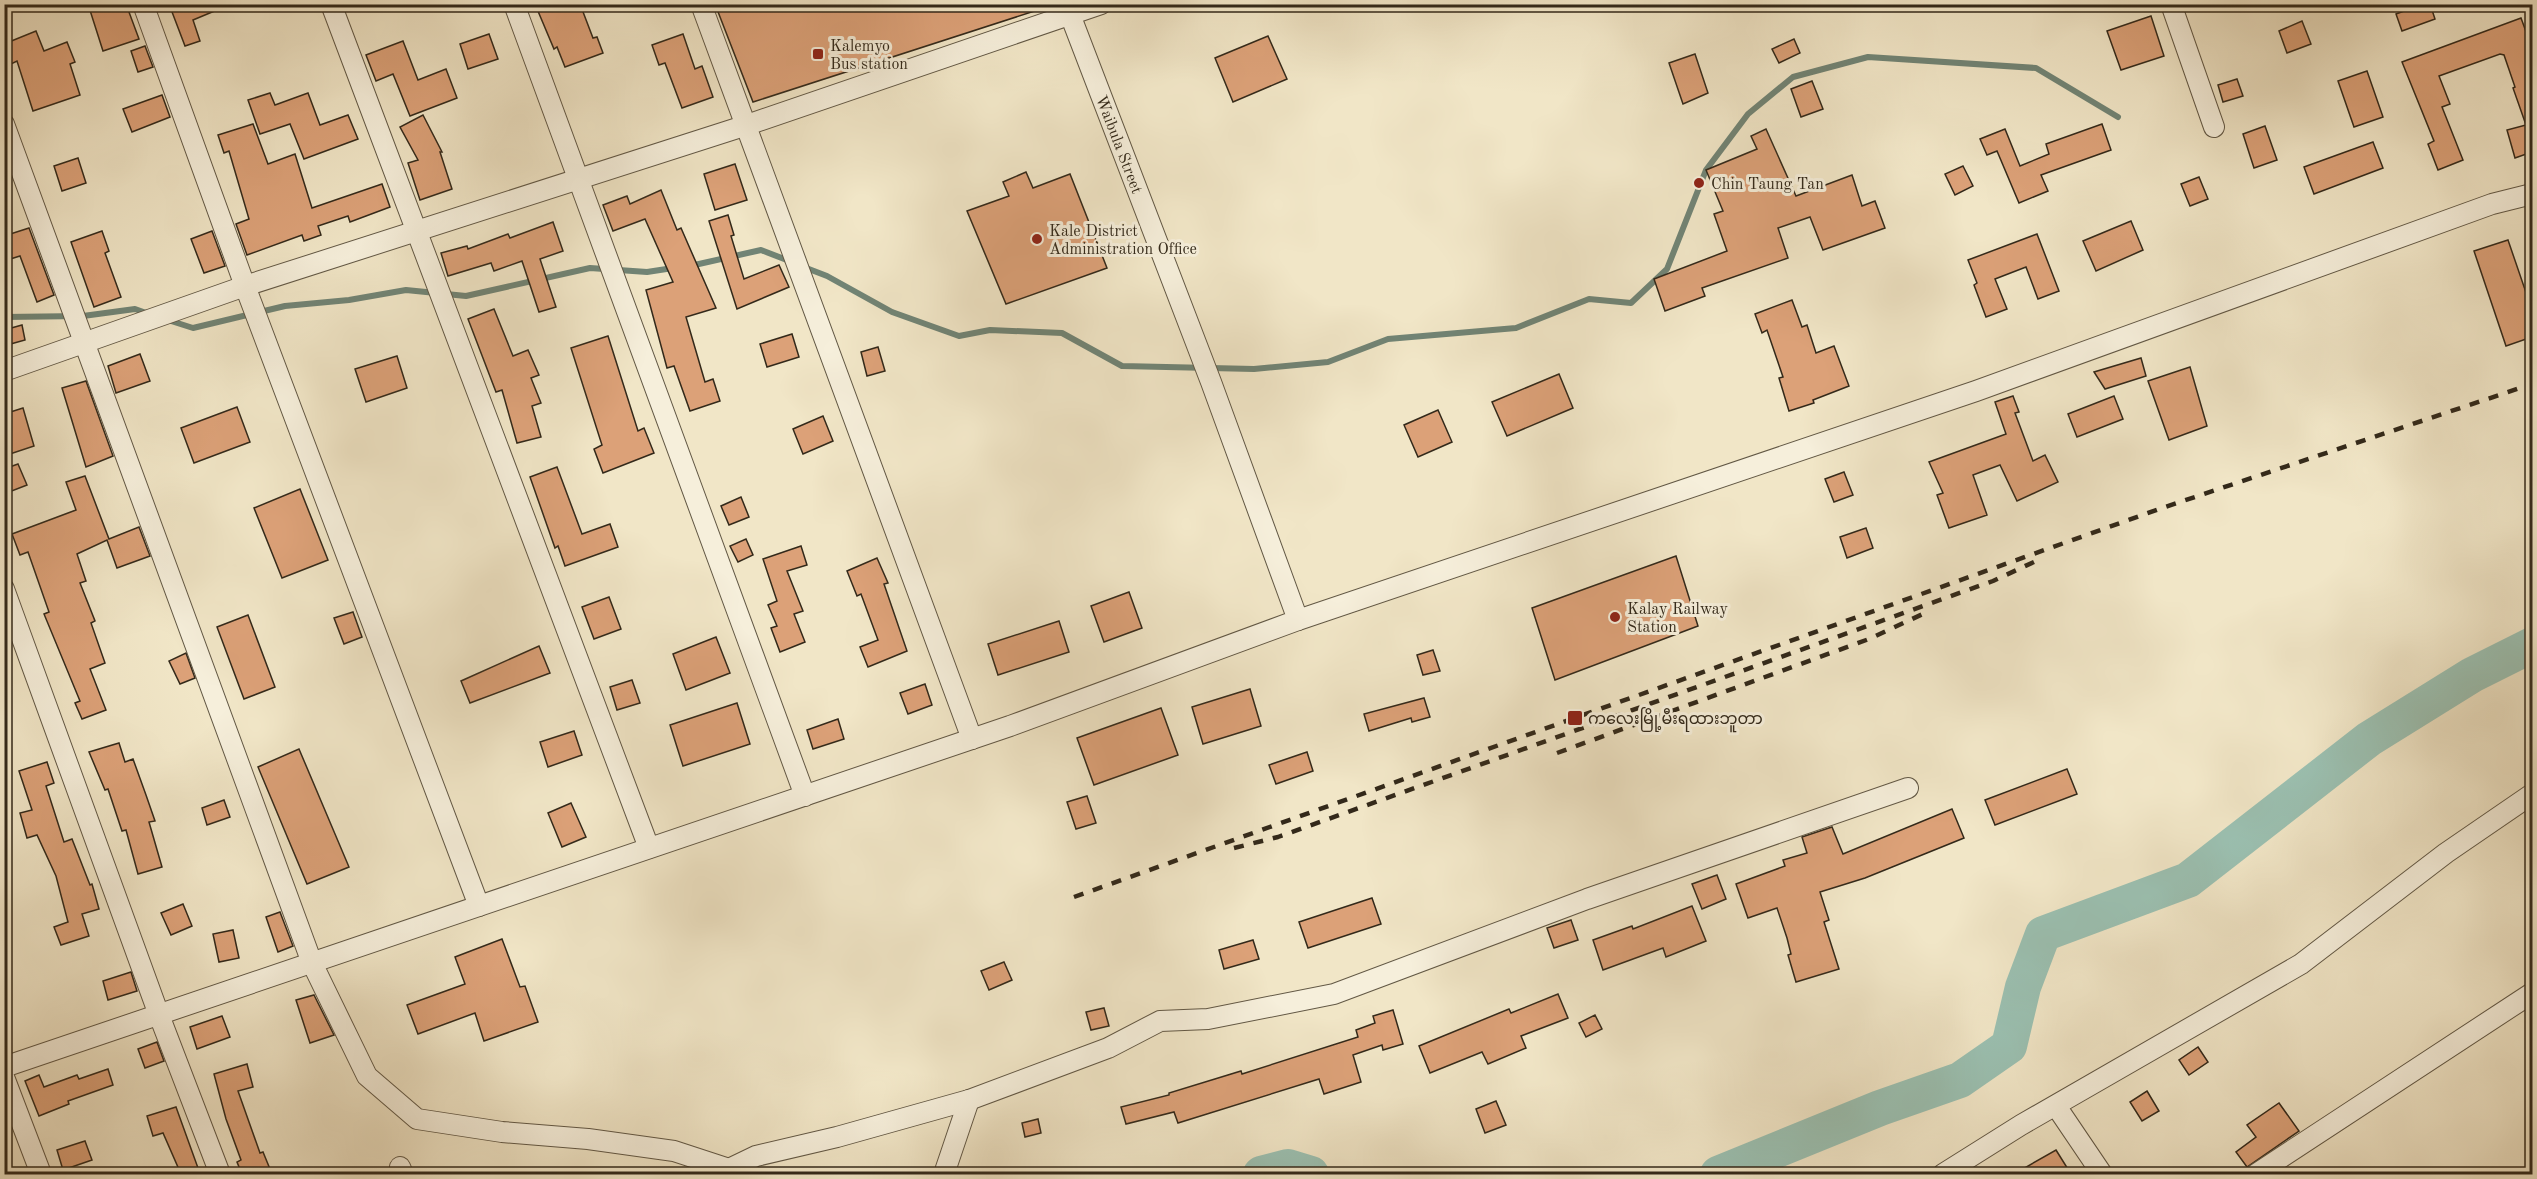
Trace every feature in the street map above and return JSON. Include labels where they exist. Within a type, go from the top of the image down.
[{"type":"street","points":[[142,4],[260,325],[479,906]]},
{"type":"street","points":[[331,4],[649,848]]},
{"type":"street","points":[[513,4],[806,796]]},
{"type":"street","points":[[701,4],[972,739]]},
{"type":"street","points":[[4,370],[82,336],[129,327],[174,311],[247,290],[417,231],[747,125],[1069,10],[1101,4]]},
{"type":"street","points":[[2170,4],[2214,127]]},
{"type":"street","name":"Waibula Street","points":[[1069,10],[1211,382],[1298,620]]},
{"type":"street","points":[[4,124],[312,963],[367,1076],[417,1119],[502,1132],[588,1139],[674,1151],[733,1172],[756,1156],[837,1137],[969,1100],[1108,1048],[1160,1021],[1208,1018],[1334,994],[1587,899],[1908,788]]},
{"type":"street","points":[[4,1067],[972,739],[1298,620],[1976,391],[2492,204],[2532,194]]},
{"type":"street","points":[[4,590],[159,1015],[220,1174]]},
{"type":"street","points":[[1943,1174],[2301,964],[2446,853],[2532,794]]},
{"type":"street","points":[[2256,1174],[2532,993]]},
{"type":"street","points":[[4,1077],[41,1174]]},
{"type":"street","points":[[944,1174],[969,1100]]},
{"type":"street","points":[[2056,1106],[2102,1174]]},
{"type":"building","points":[[88,4],[126,4],[139,39],[103,51]]},
{"type":"building","points":[[169,4],[229,5],[193,20],[200,41],[185,46]]},
{"type":"building","points":[[535,4],[580,4],[593,38],[597,37],[603,53],[565,67],[557,47],[554,49]]},
{"type":"building","name":"Kalemyo Bus station","points":[[715,4],[1043,4],[1044,8],[753,102]]},
{"type":"building","points":[[2423,4],[2430,4],[2435,19],[2402,31],[2396,14]]},
{"type":"building","points":[[2151,16],[2164,56],[2121,70],[2107,31]]},
{"type":"building","points":[[2521,18],[2532,48],[2532,152],[2515,158],[2507,130],[2526,125],[2504,55],[2500,54],[2439,76],[2450,104],[2442,107],[2463,160],[2438,170],[2428,144],[2434,141],[2402,62]]},
{"type":"building","points":[[2302,21],[2311,44],[2287,53],[2279,31]]},
{"type":"building","points":[[36,31],[44,51],[67,42],[75,62],[70,64],[80,95],[33,111],[17,61],[11,64],[4,44]]},
{"type":"building","points":[[489,34],[498,59],[468,69],[460,44]]},
{"type":"building","points":[[683,34],[695,69],[702,66],[713,97],[682,108],[665,63],[659,65],[652,45]]},
{"type":"building","points":[[1268,36],[1287,79],[1233,102],[1215,58]]},
{"type":"building","points":[[1794,39],[1800,53],[1779,63],[1772,49]]},
{"type":"building","points":[[403,41],[418,80],[446,69],[457,98],[410,116],[393,74],[376,81],[366,55]]},
{"type":"building","points":[[145,46],[153,67],[138,72],[131,51]]},
{"type":"building","points":[[1695,54],[1708,93],[1683,104],[1669,63]]},
{"type":"building","points":[[2367,71],[2383,117],[2354,127],[2338,81]]},
{"type":"building","points":[[2237,79],[2243,96],[2223,102],[2218,85]]},
{"type":"building","points":[[1812,81],[1823,109],[1801,117],[1791,89]]},
{"type":"building","points":[[270,93],[275,105],[308,93],[320,125],[348,115],[358,139],[304,159],[290,124],[260,134],[248,100]]},
{"type":"building","points":[[162,95],[170,117],[132,132],[123,109]]},
{"type":"building","points":[[423,115],[442,152],[440,152],[452,189],[420,200],[408,163],[418,160],[400,127]]},
{"type":"building","points":[[253,124],[268,164],[295,154],[312,208],[382,184],[390,207],[350,222],[348,216],[318,226],[321,235],[304,241],[302,235],[247,255],[236,224],[249,219],[229,151],[224,153],[218,135]]},
{"type":"building","points":[[2102,124],[2111,150],[2041,175],[2048,191],[2019,203],[1997,151],[1987,155],[1980,139],[2005,129],[2020,166],[2049,154],[2046,144]]},
{"type":"building","points":[[2265,126],[2277,160],[2254,168],[2243,134]]},
{"type":"building","points":[[1766,129],[1796,196],[1852,175],[1862,206],[1875,201],[1885,228],[1823,250],[1810,217],[1778,228],[1788,258],[1702,288],[1705,296],[1665,311],[1654,279],[1727,251],[1714,214],[1723,211],[1706,170],[1757,149],[1751,136]]},
{"type":"building","points":[[2373,142],[2383,168],[2314,194],[2304,167]]},
{"type":"building","points":[[78,158],[86,183],[62,191],[54,166]]},
{"type":"building","points":[[735,164],[747,200],[715,210],[704,174]]},
{"type":"building","points":[[1963,166],[1973,186],[1955,195],[1945,174]]},
{"type":"building","name":"Kale District Administration Office","points":[[1026,172],[1033,188],[1070,174],[1107,268],[1006,304],[967,211],[1009,196],[1003,182]]},
{"type":"building","points":[[2199,177],[2208,199],[2190,206],[2181,184]]},
{"type":"building","points":[[661,190],[677,230],[681,228],[716,308],[686,317],[705,382],[713,379],[720,401],[690,411],[674,366],[667,368],[646,290],[673,282],[645,219],[613,231],[603,205],[627,196],[630,204]]},
{"type":"building","points":[[728,215],[734,235],[731,236],[744,279],[779,265],[789,287],[737,309],[709,221]]},
{"type":"building","points":[[2131,221],[2143,250],[2096,271],[2083,241]]},
{"type":"building","points":[[553,222],[563,251],[540,259],[556,307],[539,312],[522,261],[494,271],[491,263],[448,276],[441,253],[467,246],[468,249],[508,234],[510,238]]},
{"type":"building","points":[[29,228],[54,295],[37,302],[20,256],[4,261],[4,236]]},
{"type":"building","points":[[102,231],[109,251],[105,253],[121,297],[94,307],[71,242]]},
{"type":"building","points":[[212,231],[225,266],[204,273],[191,239]]},
{"type":"building","points":[[2037,234],[2059,291],[2038,299],[2026,267],[1995,279],[2007,309],[1986,317],[1974,285],[1977,283],[1968,260]]},
{"type":"building","points":[[2508,240],[2532,310],[2532,337],[2506,346],[2474,251]]},
{"type":"building","points":[[1792,300],[1802,327],[1807,325],[1816,353],[1834,346],[1849,386],[1813,400],[1814,403],[1789,411],[1779,378],[1783,377],[1767,330],[1762,333],[1755,314]]},
{"type":"building","points":[[494,309],[513,356],[528,350],[539,375],[531,378],[541,403],[532,406],[541,437],[517,443],[502,390],[496,392],[468,319]]},
{"type":"building","points":[[22,325],[25,340],[7,345],[4,330]]},
{"type":"building","points":[[792,334],[799,357],[767,367],[760,344]]},
{"type":"building","points":[[608,336],[638,431],[644,428],[654,453],[603,473],[594,449],[602,445],[571,348]]},
{"type":"building","points":[[878,347],[885,371],[867,376],[861,352]]},
{"type":"building","points":[[140,354],[150,381],[116,393],[108,366]]},
{"type":"building","points":[[397,356],[407,388],[366,402],[355,369]]},
{"type":"building","points":[[2141,358],[2146,376],[2105,389],[2094,372]]},
{"type":"building","points":[[2190,367],[2207,426],[2169,440],[2148,381]]},
{"type":"building","points":[[1559,374],[1573,408],[1507,436],[1492,402]]},
{"type":"building","points":[[86,381],[113,456],[86,467],[62,388]]},
{"type":"building","points":[[2013,396],[2019,412],[2015,413],[2033,461],[2045,455],[2058,482],[2017,501],[2000,465],[1973,475],[1987,515],[1949,528],[1937,495],[1943,493],[1929,462],[2006,434],[1995,402]]},
{"type":"building","points":[[2114,396],[2123,419],[2077,437],[2068,414]]},
{"type":"building","points":[[237,407],[250,442],[194,463],[181,428]]},
{"type":"building","points":[[23,408],[34,446],[4,456],[4,414]]},
{"type":"building","points":[[1438,410],[1452,442],[1418,457],[1404,425]]},
{"type":"building","points":[[823,416],[833,441],[803,454],[793,429]]},
{"type":"building","points":[[18,464],[27,485],[4,494],[4,469]]},
{"type":"building","points":[[557,467],[582,534],[610,524],[618,547],[565,566],[558,546],[555,548],[530,477]]},
{"type":"building","points":[[1844,472],[1853,495],[1834,502],[1825,479]]},
{"type":"building","points":[[85,476],[109,539],[139,527],[150,556],[117,568],[107,540],[77,554],[86,581],[80,583],[95,621],[91,623],[105,663],[90,669],[106,710],[82,719],[75,703],[80,701],[44,614],[49,612],[28,552],[20,555],[12,534],[76,510],[66,482]]},
{"type":"building","points":[[300,489],[328,560],[282,578],[254,508]]},
{"type":"building","points":[[741,497],[749,517],[729,525],[721,506]]},
{"type":"building","points":[[1866,528],[1873,548],[1847,558],[1840,537]]},
{"type":"building","points":[[746,539],[753,555],[738,562],[730,546]]},
{"type":"building","points":[[801,546],[807,565],[787,571],[803,611],[794,614],[805,642],[780,652],[771,628],[777,626],[768,605],[777,601],[763,559]]},
{"type":"building","name":"Kalay Railway Station","points":[[1676,556],[1698,626],[1555,680],[1532,608]]},
{"type":"building","points":[[877,558],[888,583],[884,584],[907,651],[868,667],[860,647],[878,640],[861,594],[857,596],[847,571]]},
{"type":"building","points":[[1129,592],[1142,628],[1104,642],[1091,606]]},
{"type":"building","points":[[609,597],[621,629],[594,639],[582,607]]},
{"type":"building","points":[[353,612],[362,637],[344,644],[334,618]]},
{"type":"building","points":[[248,615],[275,687],[244,699],[217,627]]},
{"type":"building","points":[[1059,621],[1069,652],[998,675],[988,644]]},
{"type":"building","points":[[716,637],[730,673],[686,690],[673,654]]},
{"type":"building","points":[[539,646],[550,673],[470,703],[461,681]]},
{"type":"building","points":[[1433,650],[1440,671],[1423,675],[1417,655]]},
{"type":"building","points":[[186,653],[195,678],[180,684],[169,661]]},
{"type":"building","points":[[632,680],[640,703],[617,710],[610,687]]},
{"type":"building","points":[[925,684],[932,705],[908,714],[900,693]]},
{"type":"building","points":[[1250,689],[1261,726],[1203,744],[1192,707]]},
{"type":"building","points":[[1424,698],[1430,717],[1412,722],[1411,718],[1369,731],[1364,714]]},
{"type":"building","points":[[737,703],[750,744],[683,766],[670,725]]},
{"type":"building","points":[[1161,708],[1178,755],[1094,785],[1077,738]]},
{"type":"building","points":[[838,719],[844,739],[813,749],[807,730]]},
{"type":"building","points":[[574,731],[582,755],[548,767],[540,742]]},
{"type":"building","points":[[119,743],[125,762],[133,759],[146,795],[155,821],[149,822],[162,867],[138,874],[126,830],[122,831],[108,789],[105,790],[89,752]]},
{"type":"building","points":[[299,749],[349,867],[307,884],[258,767]]},
{"type":"building","points":[[1307,752],[1313,771],[1276,784],[1269,765]]},
{"type":"building","points":[[47,762],[54,783],[46,786],[64,842],[72,839],[90,885],[92,884],[99,909],[82,914],[89,936],[61,945],[54,927],[68,922],[56,876],[37,835],[27,838],[20,813],[32,810],[19,771]]},
{"type":"building","points":[[2067,769],[2077,794],[1995,825],[1985,800]]},
{"type":"building","points":[[1087,796],[1096,823],[1076,829],[1067,802]]},
{"type":"building","points":[[224,800],[230,817],[207,825],[202,808]]},
{"type":"building","points":[[571,803],[586,837],[562,847],[548,813]]},
{"type":"building","points":[[1952,809],[1964,838],[1865,878],[1820,892],[1829,920],[1824,922],[1839,969],[1796,982],[1788,955],[1791,954],[1787,938],[1777,908],[1748,918],[1736,884],[1785,866],[1783,860],[1807,853],[1802,837],[1832,827],[1843,854]]},
{"type":"building","points":[[1717,875],[1726,899],[1702,909],[1692,884]]},
{"type":"building","points":[[1372,898],[1381,924],[1308,948],[1299,922]]},
{"type":"building","points":[[183,904],[192,926],[171,935],[161,913]]},
{"type":"building","points":[[1692,906],[1706,941],[1666,957],[1663,948],[1603,970],[1593,940],[1632,926],[1633,929]]},
{"type":"building","points":[[280,912],[293,946],[278,952],[266,917]]},
{"type":"building","points":[[1571,920],[1578,940],[1554,948],[1547,928]]},
{"type":"building","points":[[233,930],[239,958],[219,962],[213,934]]},
{"type":"building","points":[[502,939],[520,987],[525,986],[538,1022],[484,1041],[475,1013],[418,1034],[407,1005],[465,984],[455,957]]},
{"type":"building","points":[[1253,940],[1259,959],[1224,969],[1219,950]]},
{"type":"building","points":[[1004,962],[1012,980],[989,990],[981,971]]},
{"type":"building","points":[[131,972],[137,991],[108,1000],[103,981]]},
{"type":"building","points":[[1558,994],[1568,1018],[1521,1036],[1526,1048],[1488,1064],[1482,1052],[1430,1073],[1419,1046],[1509,1009],[1511,1013]]},
{"type":"building","points":[[314,995],[334,1035],[310,1043],[296,1000]]},
{"type":"building","points":[[1104,1008],[1109,1026],[1091,1030],[1086,1012]]},
{"type":"building","points":[[1393,1010],[1403,1044],[1383,1050],[1382,1045],[1353,1055],[1361,1082],[1324,1094],[1319,1079],[1178,1123],[1174,1112],[1126,1124],[1121,1107],[1169,1095],[1169,1093],[1241,1071],[1242,1074],[1358,1037],[1356,1030],[1375,1023],[1373,1016]]},
{"type":"building","points":[[1595,1015],[1602,1029],[1586,1037],[1579,1023]]},
{"type":"building","points":[[222,1016],[230,1037],[197,1049],[190,1027]]},
{"type":"building","points":[[157,1042],[164,1061],[145,1068],[138,1049]]},
{"type":"building","points":[[2198,1047],[2208,1062],[2189,1075],[2179,1060]]},
{"type":"building","points":[[247,1064],[253,1087],[238,1091],[260,1153],[263,1152],[272,1174],[242,1174],[237,1162],[241,1160],[226,1119],[214,1074]]},
{"type":"building","points":[[108,1069],[113,1085],[68,1101],[69,1104],[39,1116],[25,1081],[39,1075],[44,1087],[77,1075],[79,1079]]},
{"type":"building","points":[[2147,1091],[2159,1111],[2142,1121],[2130,1102]]},
{"type":"building","points":[[1496,1101],[1506,1125],[1485,1133],[1476,1109]]},
{"type":"building","points":[[2279,1103],[2299,1131],[2247,1167],[2236,1152],[2256,1137],[2247,1125]]},
{"type":"building","points":[[176,1107],[198,1168],[181,1174],[163,1133],[153,1136],[147,1116]]},
{"type":"building","points":[[1038,1119],[1041,1133],[1025,1137],[1022,1123]]},
{"type":"building","points":[[85,1141],[92,1160],[63,1170],[57,1150]]},
{"type":"building","points":[[2056,1150],[2071,1174],[2014,1174]]},
{"type":"waterway","points":[[801,266],[827,276],[892,312],[959,336],[990,330],[1062,333],[1122,366],[1254,369],[1328,362],[1388,339],[1516,328],[1589,299],[1631,303],[1667,269],[1706,170],[1748,114],[1793,77],[1868,57],[2036,68],[2118,117]]},
{"type":"waterway","points":[[690,266],[761,250],[792,262]]},
{"type":"waterway","points":[[168,320],[193,328],[285,306],[349,300],[406,290],[466,296],[590,268],[647,272],[673,268]]},
{"type":"waterway","points":[[4,317],[83,316],[135,309],[149,314]]},
{"type":"waterway","points":[[1718,1174],[1880,1108],[1960,1080],[2009,1046],[2023,987],[2043,934],[2188,880],[2369,739],[2472,675],[2532,645]]},
{"type":"waterway","points":[[1261,1174],[1288,1167],[1311,1174]]},
{"type":"railway","points":[[1074,897],[2162,508],[2532,384]]},
{"type":"railway","points":[[1234,848],[1278,837],[1993,581],[2036,561]]},
{"type":"railway","points":[[1557,753],[1869,639],[1925,613]]},
{"type":"place","name":"Kalemyo Bus station","points":[[818,54]]},
{"type":"place","name":"Chin Taung Tan","points":[[1699,183]]},
{"type":"place","name":"Kale District Administration Office","points":[[1037,239]]},
{"type":"place","name":"Kalay Railway Station","points":[[1615,617]]},
{"type":"place","name":"ကလေးမြို့မီးရထားဘူတာ","points":[[1575,718]]}]
